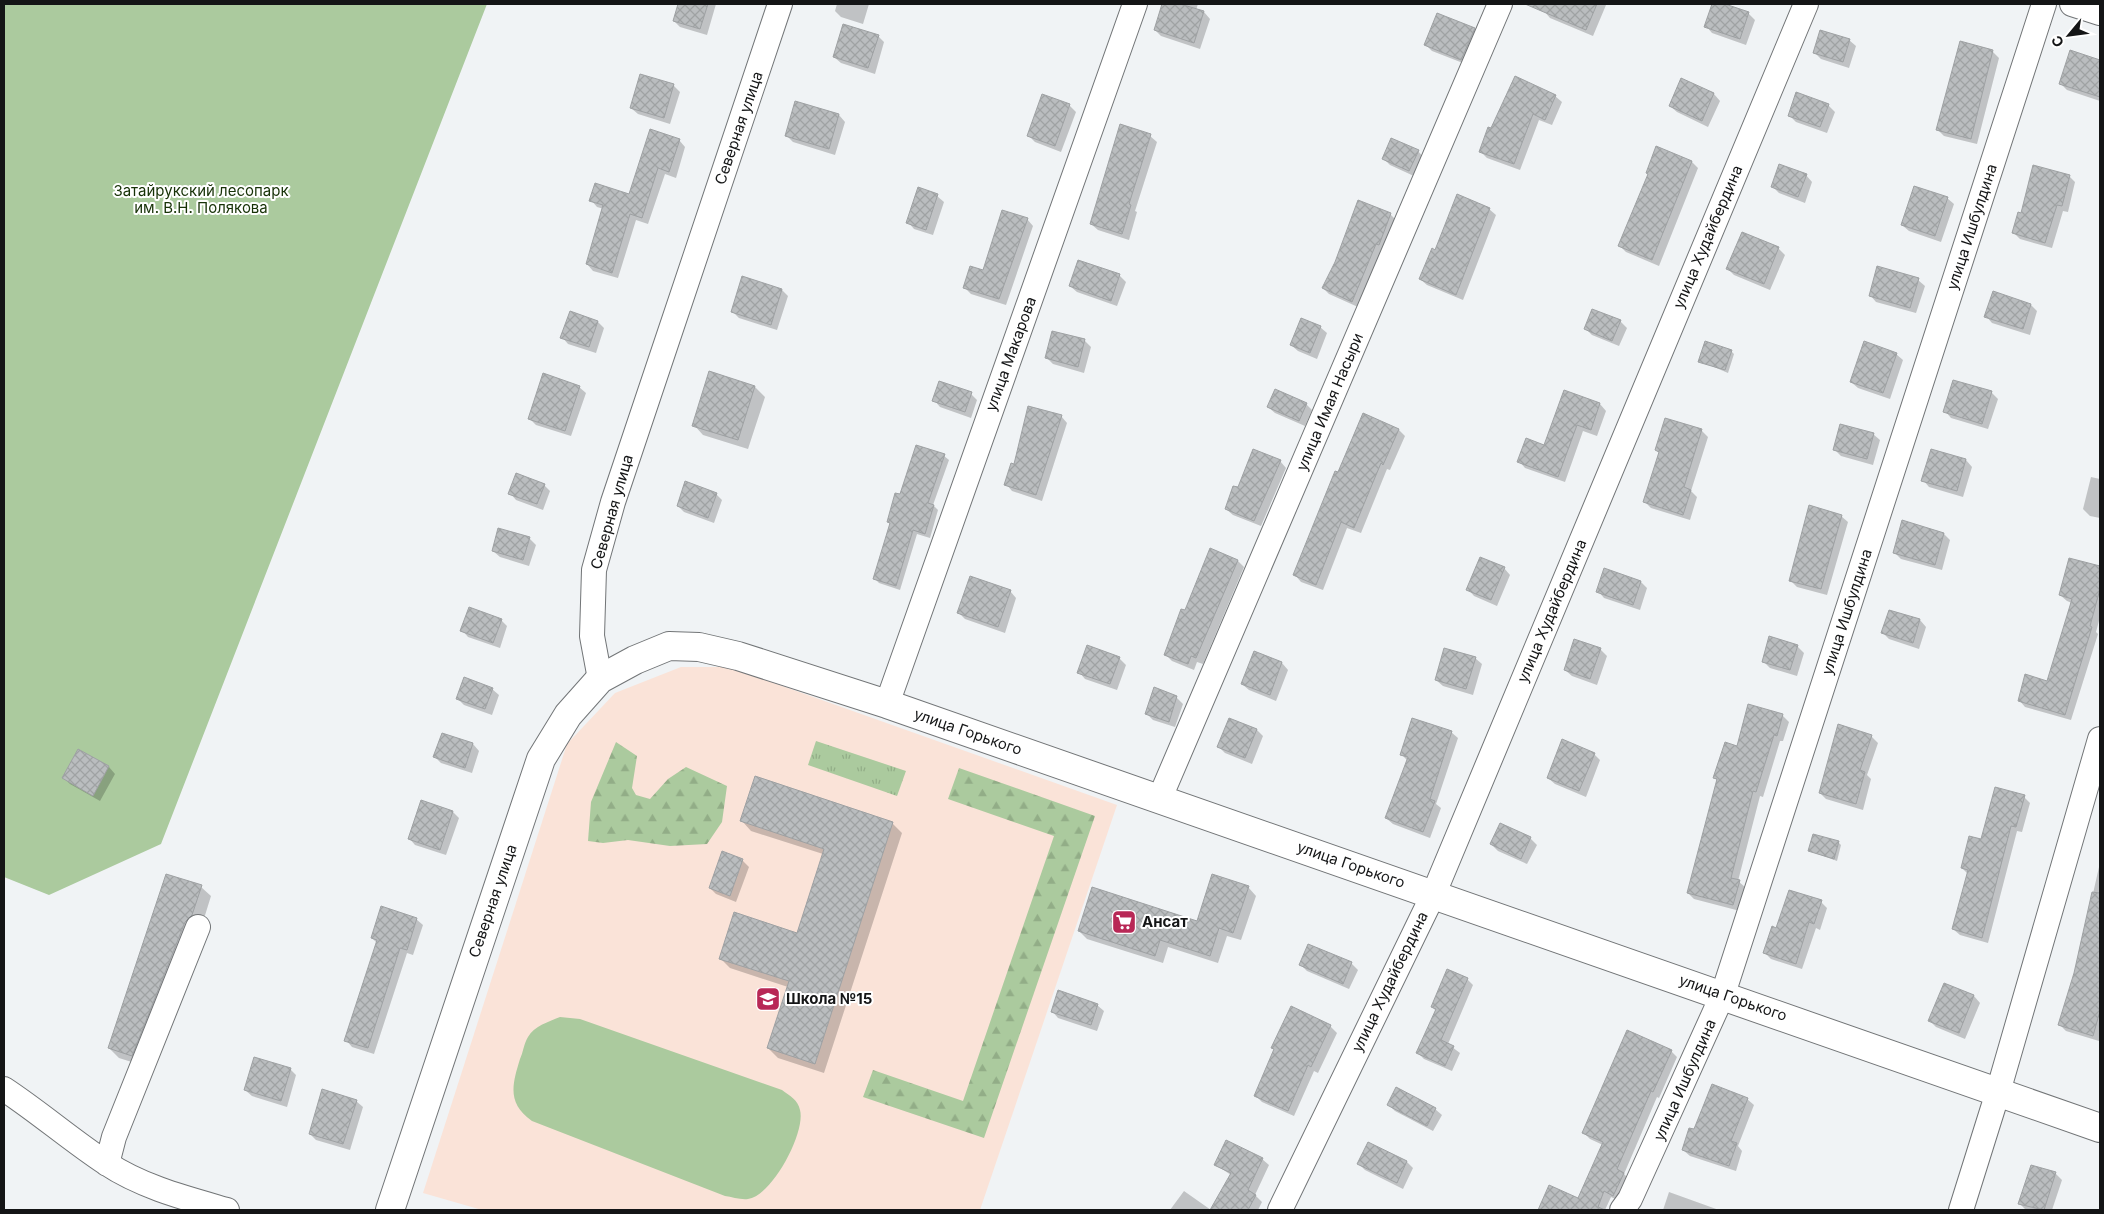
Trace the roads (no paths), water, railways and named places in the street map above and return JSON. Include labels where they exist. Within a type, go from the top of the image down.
[{"type":"main road","name":"улица Горького","points":[[600,679],[635,660],[669,646],[699,648],[738,656],[886,704],[1434,893],[2100,1128]]},
{"type":"main road","name":"Северная улица","points":[[390,1210],[541,759],[568,715],[600,679]]},
{"type":"street","name":"Северная улица","points":[[600,679],[592,636],[594,570],[613,502],[780,4]]},
{"type":"street","name":"улица Макарова","points":[[886,704],[1135,4]]},
{"type":"street","name":"улица Имая Насыри","points":[[1160,800],[1500,4]]},
{"type":"street","name":"улица Худайбердина","points":[[1280,1210],[1434,893],[1806,4]]},
{"type":"street","name":"улица Ишбулдина","points":[[1622,1210],[1630,1199],[1723,994],[2044,4]]},
{"type":"street","points":[[2072,4],[2100,13]]},
{"type":"street","points":[[1961,1210],[1998,1092],[2100,739]]},
{"type":"street","points":[[107,1164],[114,1137],[198,927]]},
{"type":"street","points":[[4,1089],[45,1116],[107,1164],[164,1192],[227,1210]]},
{"type":"place","name":"Ансат","points":[[1124,922]]},
{"type":"place","name":"Школа №15","points":[[768,999]]},
{"type":"park label","name":"Затайрукский лесопарк им. В.Н. Полякова","points":[[201,200]]}]
